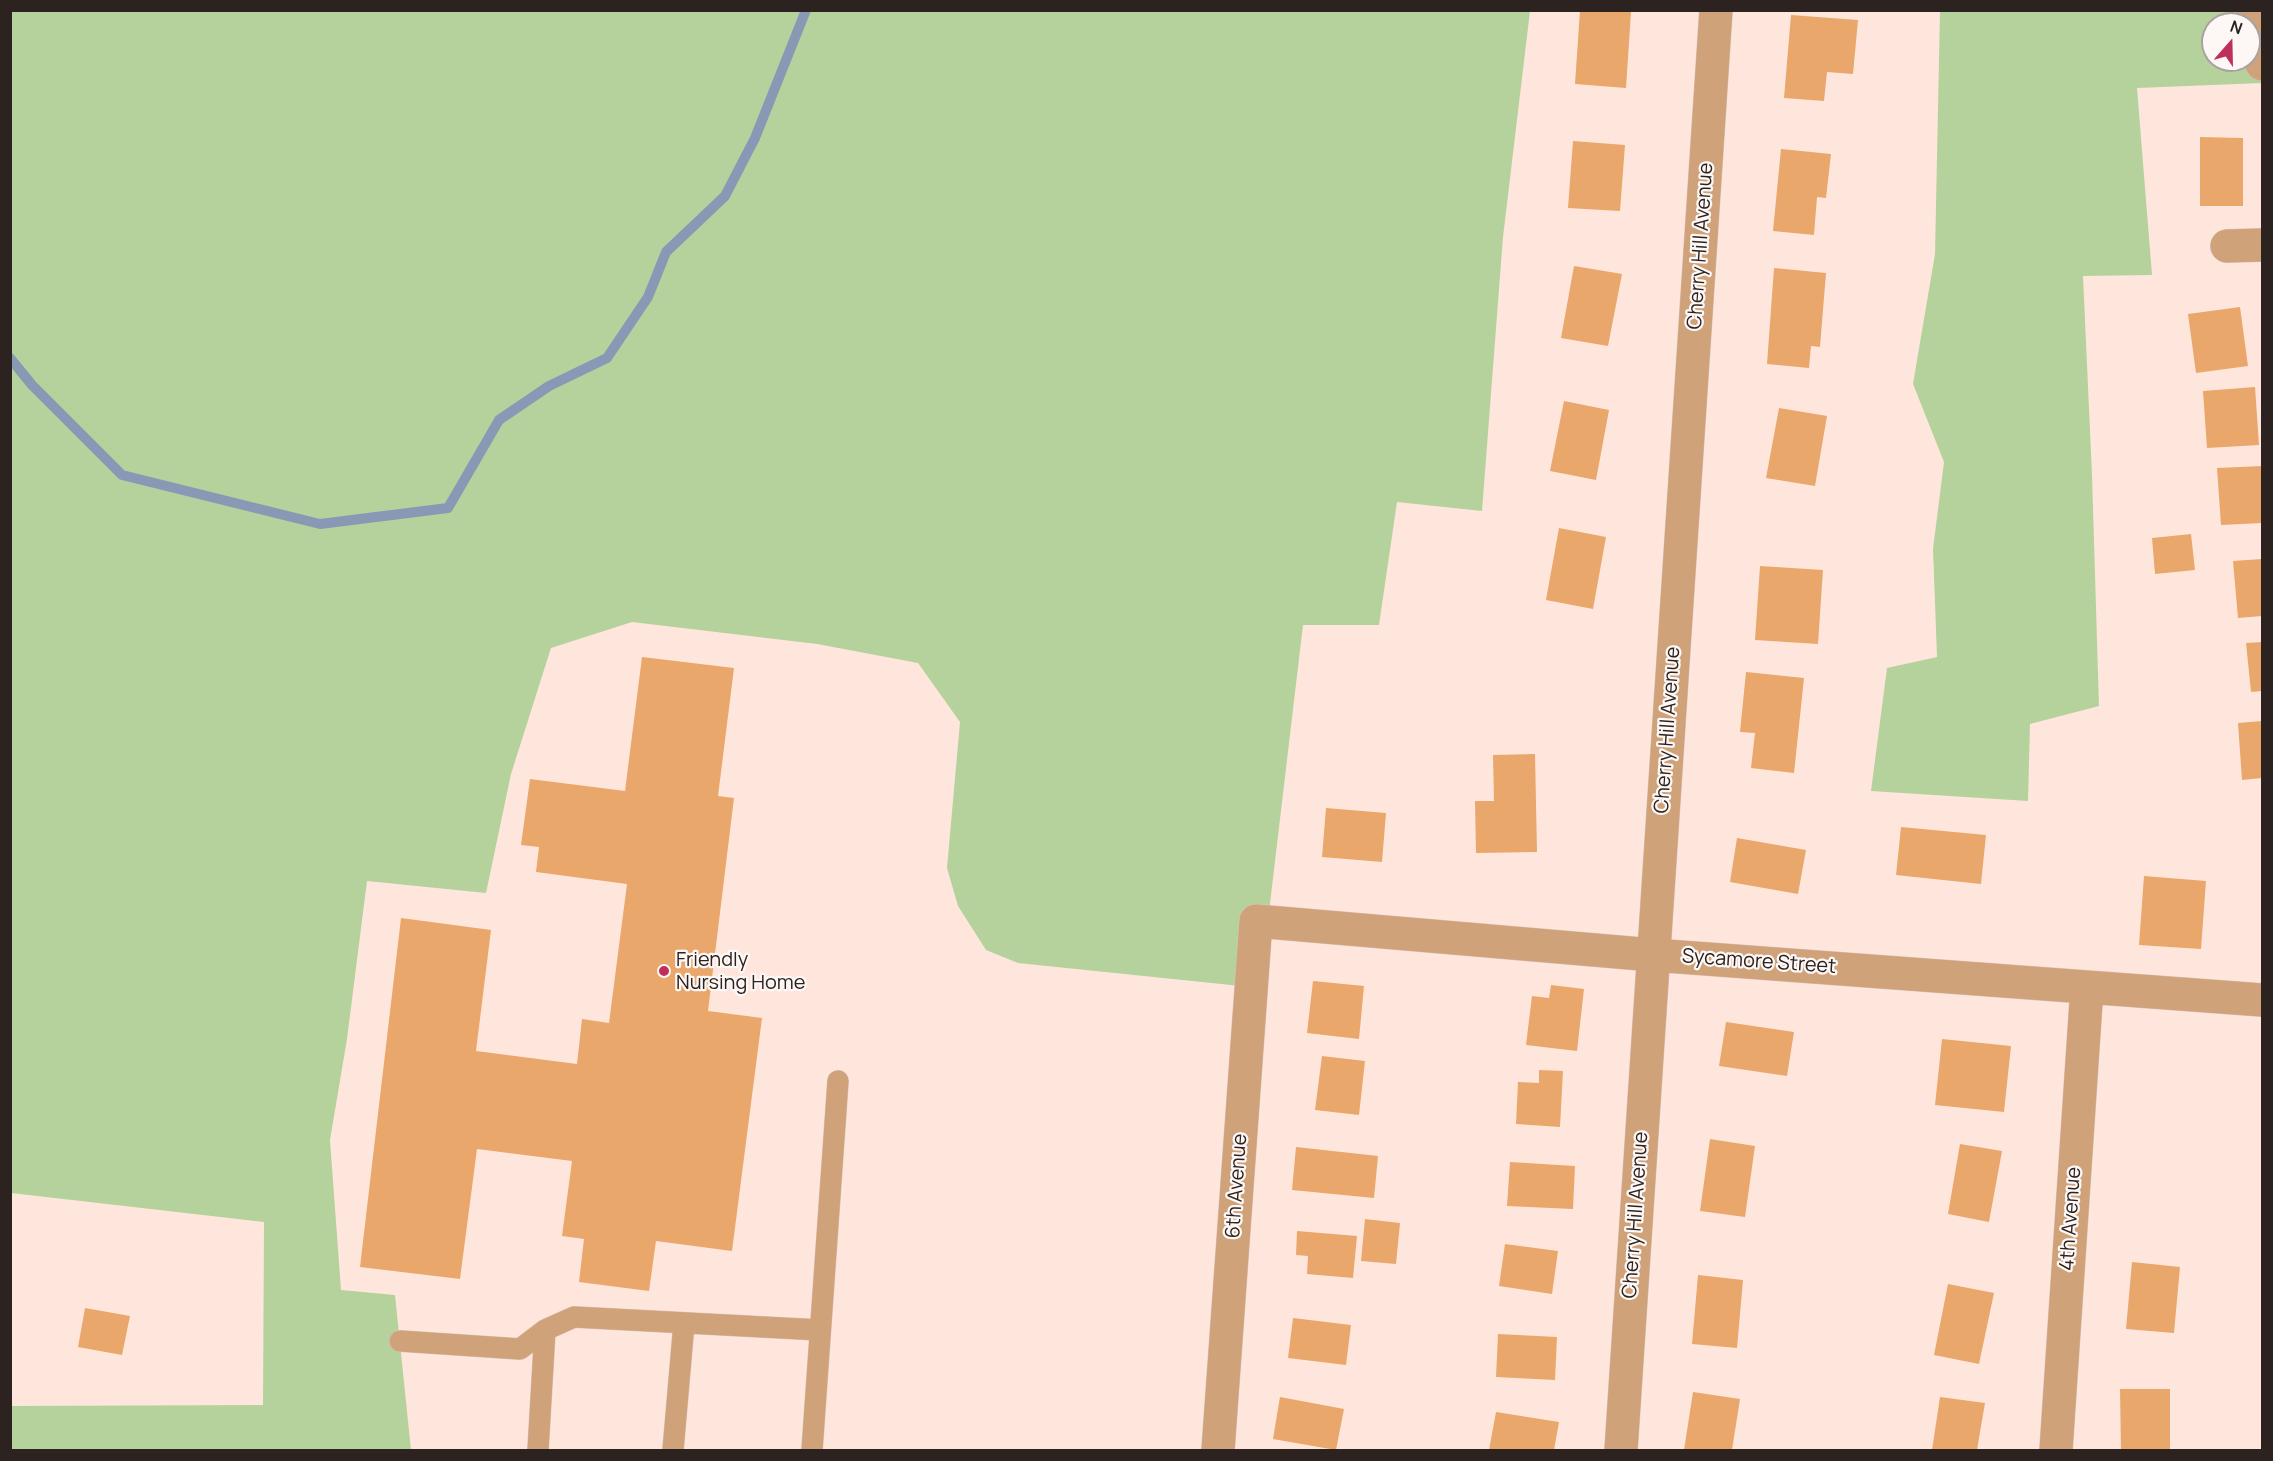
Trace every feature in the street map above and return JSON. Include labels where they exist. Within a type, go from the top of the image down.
[{"type":"street","name":"Cherry Hill Avenue","points":[[1621,1450],[1716,10]]},
{"type":"street","points":[[2253,10],[2262,64]]},
{"type":"street","points":[[2227,246],[2262,244]]},
{"type":"street","name":"Sycamore Street","points":[[1256,921],[1653,955],[2262,1000]]},
{"type":"street","name":"6th Avenue","points":[[1218,1450],[1256,921]]},
{"type":"street","name":"4th Avenue","points":[[2056,1450],[2086,987]]},
{"type":"lane","points":[[812,1450],[838,1081]]},
{"type":"lane","points":[[400,1341],[520,1348],[545,1330],[574,1317],[820,1330]]},
{"type":"lane","points":[[673,1450],[684,1323]]},
{"type":"lane","points":[[538,1450],[545,1330]]},
{"type":"green space","points":[[11,11],[1530,11],[1503,237],[1482,511],[1397,502],[1379,625],[1303,625],[1260,988],[1018,963],[986,950],[958,906],[947,868],[960,722],[918,663],[817,644],[632,622],[551,648],[511,774],[486,893],[367,881],[347,1039],[330,1140],[341,1290],[395,1295],[411,1450],[11,1450],[11,1406],[263,1405],[264,1222],[11,1193]]},
{"type":"green space","points":[[1940,11],[2262,11],[2262,83],[2137,88],[2152,275],[2083,276],[2099,706],[2030,724],[2028,801],[1871,791],[1887,668],[1937,657],[1933,549],[1944,462],[1913,384],[1935,254]]},
{"type":"building","points":[[1580,10],[1631,12],[1626,88],[1575,84]]},
{"type":"building","points":[[1791,15],[1858,20],[1853,74],[1827,72],[1824,101],[1784,98]]},
{"type":"building","points":[[2200,137],[2243,138],[2243,206],[2200,206]]},
{"type":"building","points":[[1573,141],[1625,145],[1620,211],[1568,208]]},
{"type":"building","points":[[1781,149],[1831,154],[1826,198],[1817,197],[1814,235],[1773,231]]},
{"type":"building","points":[[1574,266],[1622,274],[1608,346],[1561,338]]},
{"type":"building","points":[[1774,268],[1826,273],[1820,347],[1811,346],[1809,368],[1767,364]]},
{"type":"building","points":[[2240,307],[2248,366],[2196,373],[2188,314]]},
{"type":"building","points":[[2255,387],[2259,445],[2207,448],[2203,391]]},
{"type":"building","points":[[1564,401],[1609,410],[1596,480],[1550,471]]},
{"type":"building","points":[[1779,408],[1827,416],[1815,486],[1766,478]]},
{"type":"building","points":[[2262,466],[2262,523],[2221,525],[2217,468]]},
{"type":"building","points":[[1559,528],[1606,537],[1593,609],[1546,600]]},
{"type":"building","points":[[2191,534],[2195,570],[2155,574],[2152,538]]},
{"type":"building","points":[[2262,559],[2262,616],[2238,618],[2233,561]]},
{"type":"building","points":[[1760,566],[1823,570],[1818,644],[1755,640]]},
{"type":"building","points":[[2262,642],[2262,691],[2251,692],[2246,643]]},
{"type":"building","name":"Friendly Nursing Home","points":[[642,657],[734,668],[718,796],[734,798],[708,1011],[762,1018],[732,1251],[656,1241],[649,1291],[579,1282],[584,1239],[562,1236],[572,1161],[477,1149],[460,1279],[360,1267],[401,918],[491,930],[476,1051],[577,1064],[582,1019],[609,1023],[627,884],[536,872],[539,847],[521,845],[530,779],[625,791]]},
{"type":"building","points":[[1746,672],[1804,678],[1794,773],[1751,768],[1755,733],[1740,732]]},
{"type":"building","points":[[2262,721],[2262,778],[2242,780],[2238,723]]},
{"type":"building","points":[[1535,754],[1537,852],[1476,853],[1475,801],[1494,801],[1493,755]]},
{"type":"building","points":[[1326,808],[1386,813],[1382,862],[1322,857]]},
{"type":"building","points":[[1901,827],[1986,835],[1981,884],[1896,875]]},
{"type":"building","points":[[1737,838],[1806,850],[1798,894],[1730,882]]},
{"type":"building","points":[[2144,876],[2206,881],[2201,949],[2139,945]]},
{"type":"building","points":[[1313,981],[1364,986],[1359,1039],[1307,1033]]},
{"type":"building","points":[[1551,985],[1584,989],[1577,1051],[1526,1045],[1532,996],[1549,998]]},
{"type":"building","points":[[1726,1022],[1794,1032],[1787,1076],[1719,1066]]},
{"type":"building","points":[[1942,1039],[2011,1046],[2004,1112],[1935,1105]]},
{"type":"building","points":[[1322,1056],[1365,1061],[1359,1115],[1315,1110]]},
{"type":"building","points":[[1539,1070],[1563,1071],[1560,1127],[1516,1124],[1518,1082],[1539,1083]]},
{"type":"building","points":[[1710,1139],[1755,1146],[1745,1217],[1700,1211]]},
{"type":"building","points":[[1960,1144],[2002,1151],[1989,1222],[1948,1214]]},
{"type":"building","points":[[1296,1147],[1378,1156],[1374,1198],[1292,1190]]},
{"type":"building","points":[[1510,1162],[1575,1166],[1573,1209],[1507,1206]]},
{"type":"building","points":[[1365,1219],[1400,1223],[1396,1264],[1361,1261]]},
{"type":"building","points":[[1297,1231],[1357,1236],[1353,1278],[1307,1274],[1308,1256],[1296,1255]]},
{"type":"building","points":[[1505,1244],[1558,1251],[1552,1294],[1499,1286]]},
{"type":"building","points":[[2132,1262],[2180,1267],[2174,1333],[2126,1329]]},
{"type":"building","points":[[1698,1275],[1743,1280],[1737,1348],[1692,1344]]},
{"type":"building","points":[[1948,1284],[1994,1293],[1979,1364],[1934,1355]]},
{"type":"building","points":[[85,1308],[130,1316],[122,1355],[78,1347]]},
{"type":"building","points":[[1293,1318],[1351,1325],[1346,1365],[1288,1358]]},
{"type":"building","points":[[1498,1334],[1557,1337],[1555,1380],[1496,1377]]},
{"type":"building","points":[[2120,1389],[2170,1389],[2170,1450],[2121,1450]]},
{"type":"building","points":[[1693,1392],[1740,1399],[1732,1450],[1684,1450]]},
{"type":"building","points":[[1280,1397],[1344,1409],[1336,1450],[1273,1439]]},
{"type":"building","points":[[1940,1397],[1985,1403],[1977,1450],[1932,1450]]},
{"type":"building","points":[[1496,1412],[1559,1422],[1554,1450],[1489,1450]]},
{"type":"waterway","points":[[10,358],[32,385],[122,475],[320,524],[448,508],[499,420],[549,386],[607,358],[648,297],[666,252],[725,196],[755,138],[806,10]]},
{"type":"place","name":"Friendly Nursing Home","points":[[664,971]]}]
